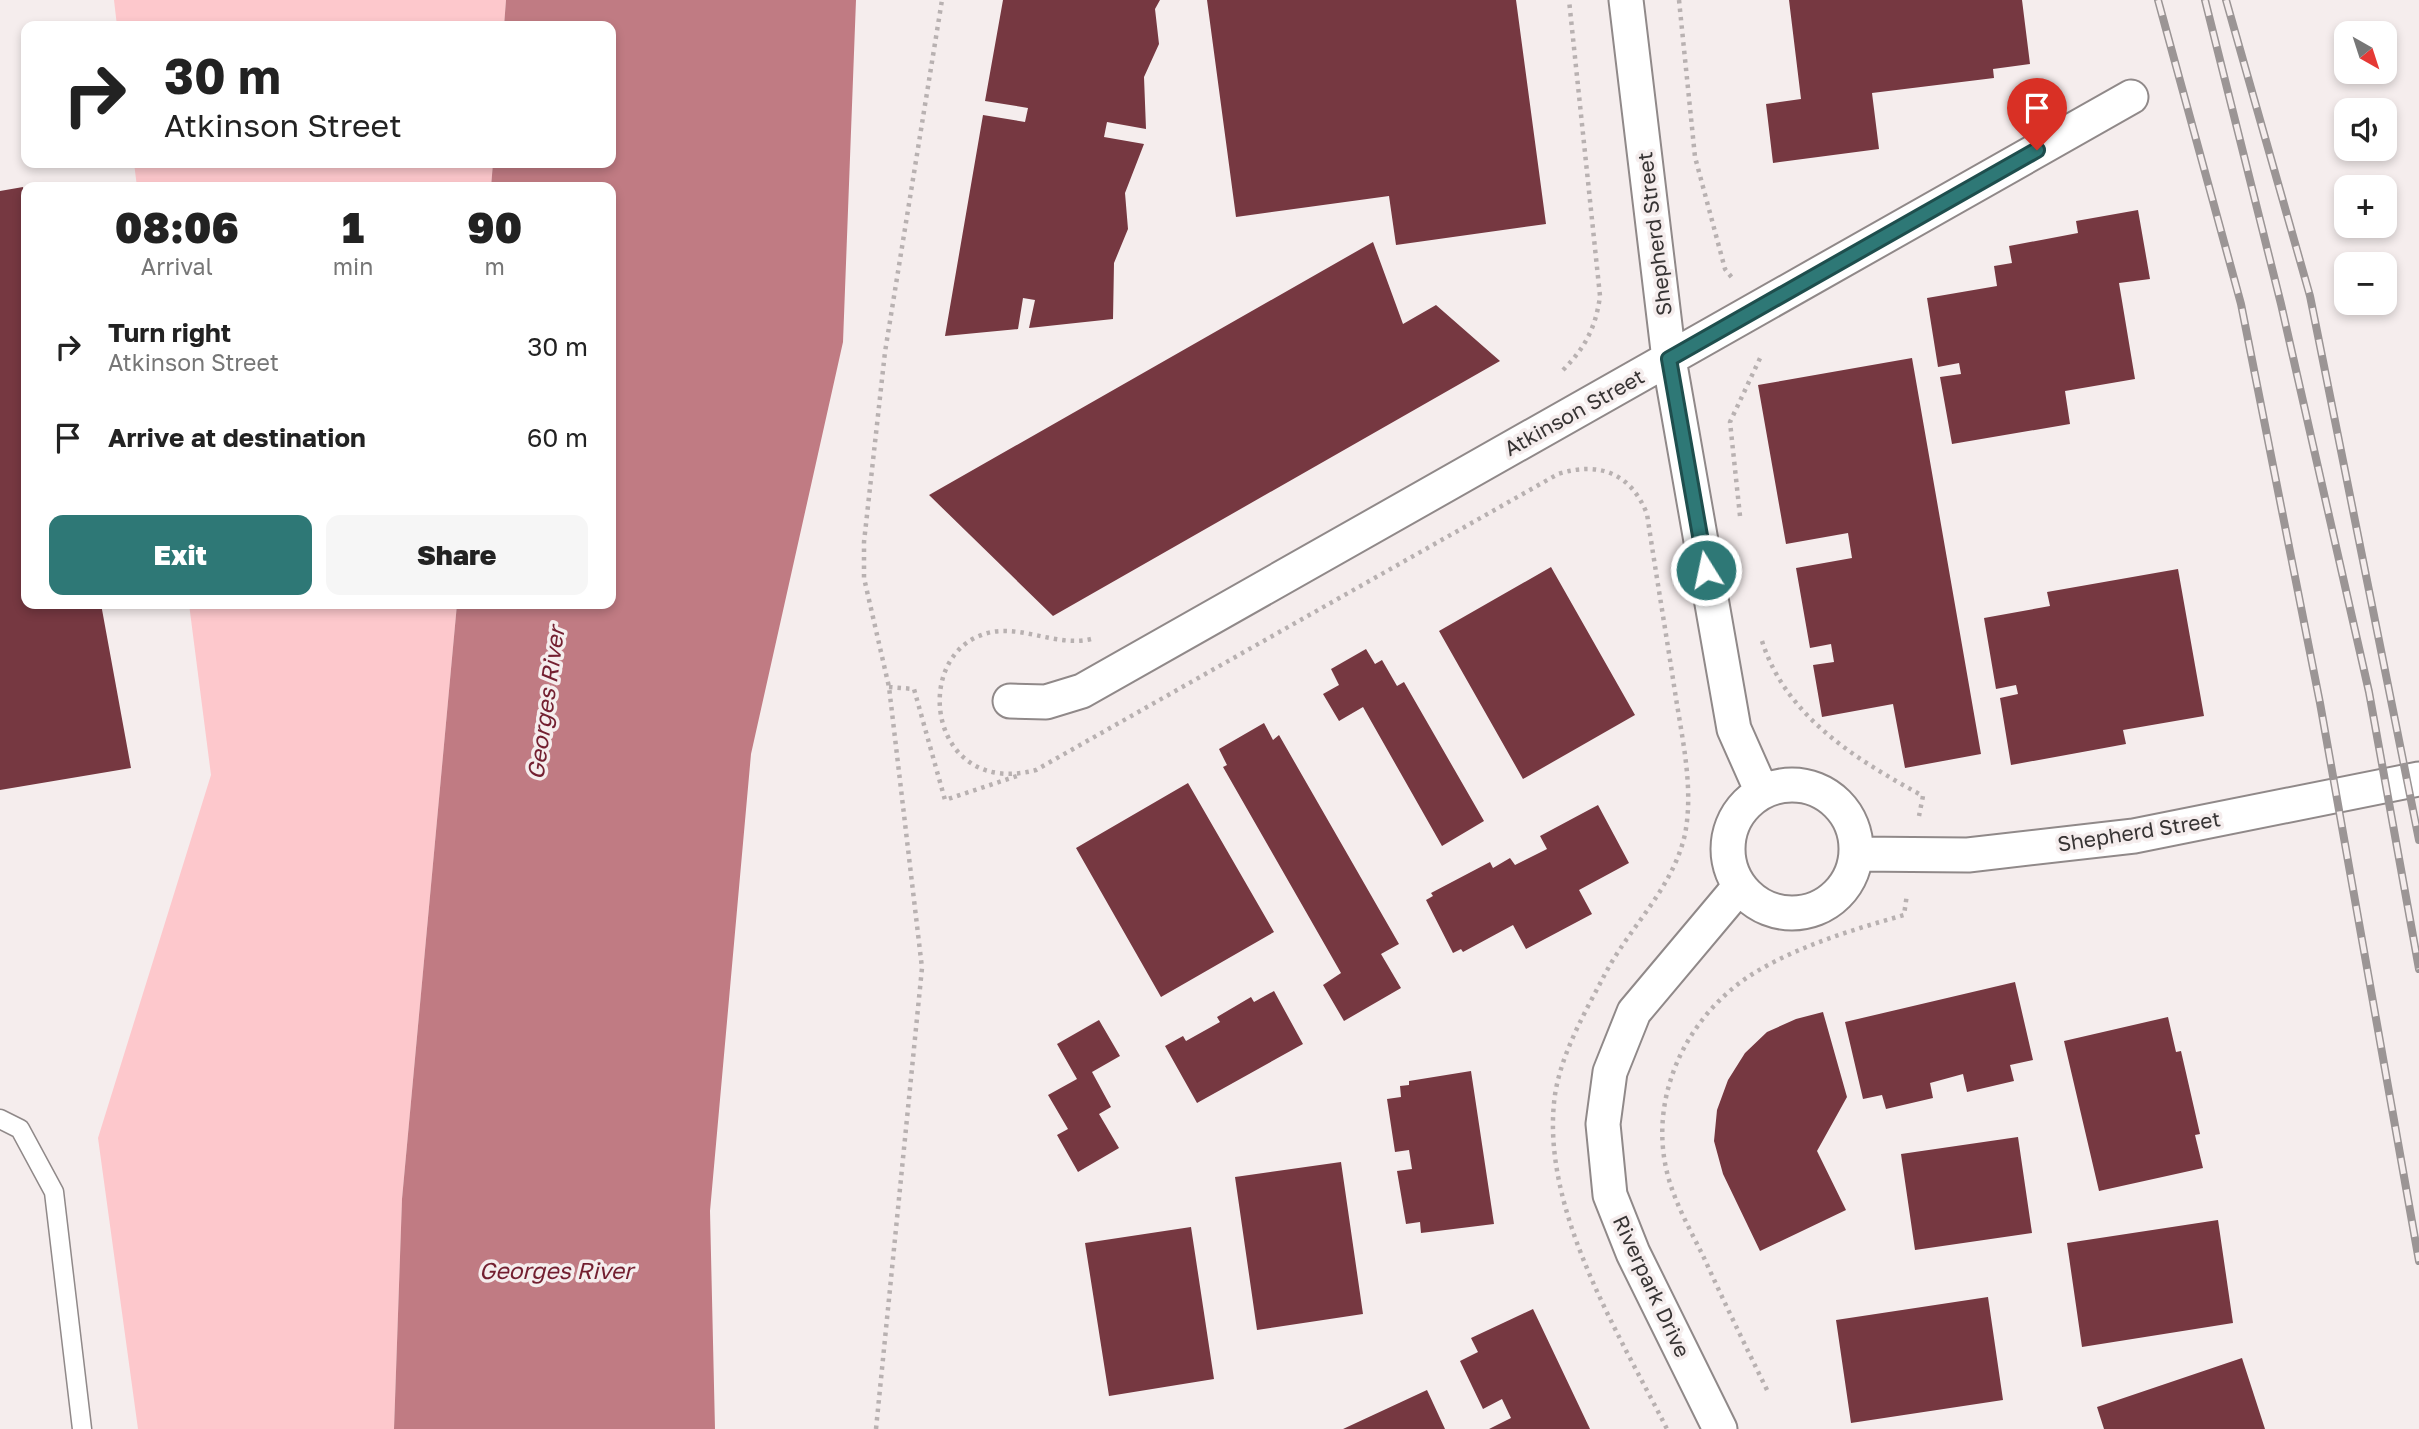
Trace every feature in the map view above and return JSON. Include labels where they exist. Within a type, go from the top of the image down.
[{"type":"street","name":"Shepherd Street","points":[[1626,0],[1669,359],[1734,729],[1762,793]]},
{"type":"street","name":"Atkinson Street","points":[[1010,701],[1046,702],[1082,691],[2131,97]]},
{"type":"street","name":"Shepherd Street","points":[[1856,855],[1968,855],[2134,836],[2419,779]]},
{"type":"street","points":[[1800,785],[1819,790],[1835,802],[1847,817],[1854,835],[1856,855],[1851,873],[1841,890],[1826,903],[1808,911],[1789,914],[1769,910],[1752,900],[1739,887],[1730,867],[1728,845],[1732,824],[1745,806],[1762,793],[1781,786],[1800,785]]},
{"type":"street","name":"Riverpark Drive","points":[[1720,1429],[1633,1253],[1610,1195],[1602,1124],[1610,1072],[1634,1012],[1739,887]]},
{"type":"lane","points":[[0,1119],[20,1129],[54,1192],[82,1429]]},
{"type":"path","points":[[876,1429],[922,968],[889,687],[864,578],[864,542],[885,352],[942,0]]},
{"type":"path","points":[[1560,373],[1585,346],[1598,314],[1600,296],[1569,0]]},
{"type":"path","points":[[1679,0],[1695,157],[1726,269]]},
{"type":"path","points":[[1740,519],[1730,422],[1761,354],[1770,349]]},
{"type":"path","points":[[889,687],[914,689],[945,800],[1036,769],[1558,474],[1575,468],[1608,470],[1633,488],[1647,514],[1681,730],[1689,799],[1685,835],[1668,881],[1611,963],[1586,1011],[1557,1090],[1553,1137],[1560,1190],[1579,1246],[1667,1429]]},
{"type":"path","points":[[1036,769],[1004,775],[987,772],[974,767],[956,749],[941,722],[940,708],[944,677],[950,662],[969,640],[990,633],[1017,631],[1077,642],[1098,636]]},
{"type":"path","points":[[1761,640],[1784,689],[1817,726],[1863,763],[1923,796]]},
{"type":"path","points":[[1767,1390],[1670,1182],[1662,1140],[1666,1089],[1682,1049],[1705,1018],[1751,975],[1833,936],[1904,915]]},
{"type":"shaded area","points":[[114,0],[506,0],[504,21],[116,21]]},
{"type":"shaded area","points":[[135,168],[493,168],[491,182],[136,182]]},
{"type":"shaded area","points":[[190,609],[457,609],[402,1199],[394,1429],[138,1429],[98,1138],[211,775]]},
{"type":"water","name":"Georges River","points":[[506,0],[856,0],[843,342],[751,754],[710,1211],[715,1429],[394,1429],[402,1199],[457,609],[616,609],[616,182],[491,182],[493,168],[616,168],[616,21],[504,21]]},
{"type":"building","points":[[1003,0],[1160,0],[1155,9],[1159,44],[1144,77],[1146,129],[1107,122],[1104,137],[1144,144],[1125,193],[1128,229],[1114,263],[1113,319],[1029,328],[1035,300],[1023,298],[1018,329],[945,336],[983,115],[1025,122],[1028,108],[985,101]]},
{"type":"building","points":[[1207,0],[1516,0],[1546,224],[1396,245],[1389,196],[1236,217]]},
{"type":"building","points":[[1789,0],[2022,0],[2030,64],[1993,69],[1994,78],[1872,93],[1879,149],[1773,163],[1766,104],[1801,99]]},
{"type":"building","points":[[21,187],[21,609],[102,609],[131,768],[0,790],[0,191]]},
{"type":"building","points":[[2138,210],[2150,279],[2119,283],[2135,379],[2065,391],[2070,424],[1952,444],[1940,377],[1961,374],[1959,363],[1938,367],[1927,298],[1997,286],[1994,266],[2012,263],[2009,246],[2078,233],[2076,221]]},
{"type":"building","points":[[1373,242],[1403,324],[1436,305],[1500,361],[1053,616],[929,495]]},
{"type":"building","points":[[1912,358],[1981,754],[1905,768],[1893,704],[1822,717],[1813,665],[1834,662],[1831,644],[1810,648],[1796,568],[1852,558],[1848,533],[1786,544],[1758,385]]},
{"type":"building","points":[[1551,567],[1635,715],[1523,779],[1439,631]]},
{"type":"building","points":[[2178,569],[2204,716],[2123,730],[2126,744],[2011,765],[2000,698],[2018,694],[2016,685],[1996,689],[1984,618],[2050,606],[2047,592]]},
{"type":"building","points":[[1366,649],[1375,664],[1382,660],[1397,686],[1404,682],[1484,821],[1442,846],[1363,707],[1339,721],[1323,694],[1339,685],[1331,669]]},
{"type":"building","points":[[1264,723],[1273,740],[1279,735],[1399,944],[1381,954],[1401,988],[1344,1021],[1323,985],[1341,973],[1223,767],[1227,765],[1219,749]]},
{"type":"building","points":[[1188,783],[1274,932],[1161,997],[1076,848]]},
{"type":"building","points":[[1598,805],[1629,863],[1579,890],[1592,914],[1526,949],[1513,925],[1463,952],[1461,949],[1453,953],[1426,900],[1433,896],[1431,893],[1490,862],[1493,868],[1510,858],[1515,865],[1547,849],[1540,836]]},
{"type":"building","points":[[2015,982],[2033,1060],[2010,1065],[2014,1081],[1967,1092],[1963,1074],[1930,1083],[1933,1098],[1886,1109],[1882,1095],[1863,1099],[1845,1022]]},
{"type":"building","points":[[1274,991],[1303,1044],[1197,1103],[1165,1046],[1183,1036],[1186,1041],[1220,1022],[1217,1017],[1251,997],[1254,1002]]},
{"type":"building","points":[[1823,1012],[1847,1097],[1817,1151],[1846,1210],[1760,1251],[1723,1174],[1714,1141],[1717,1110],[1728,1080],[1745,1053],[1767,1032],[1796,1019]]},
{"type":"building","points":[[2168,1017],[2176,1052],[2181,1051],[2200,1134],[2195,1135],[2203,1168],[2099,1191],[2064,1041]]},
{"type":"building","points":[[1099,1020],[1120,1056],[1092,1072],[1111,1107],[1099,1114],[1119,1148],[1078,1172],[1057,1135],[1068,1129],[1048,1095],[1077,1079],[1057,1044]]},
{"type":"building","points":[[1471,1071],[1494,1224],[1421,1233],[1420,1222],[1406,1224],[1397,1171],[1412,1169],[1409,1150],[1395,1152],[1387,1099],[1401,1097],[1400,1086],[1409,1085],[1409,1081]]},
{"type":"building","points":[[2018,1137],[2032,1233],[1915,1250],[1901,1154]]},
{"type":"building","points":[[1341,1162],[1363,1314],[1257,1330],[1235,1177]]},
{"type":"building","points":[[2218,1220],[2233,1323],[2082,1347],[2067,1243]]},
{"type":"building","points":[[1191,1227],[1214,1379],[1109,1396],[1085,1243]]},
{"type":"building","points":[[1988,1297],[2003,1400],[1851,1423],[1836,1320]]},
{"type":"building","points":[[1533,1309],[1590,1429],[1489,1429],[1511,1418],[1502,1399],[1483,1409],[1460,1361],[1478,1352],[1471,1338]]},
{"type":"building","points":[[2242,1358],[2265,1429],[2104,1429],[2097,1407]]},
{"type":"building","points":[[1427,1390],[1445,1429],[1343,1429]]},
{"type":"railway","points":[[2158,0],[2241,304],[2320,703],[2419,1261]]},
{"type":"railway","points":[[2205,0],[2281,304],[2369,692],[2419,969]]},
{"type":"railway","points":[[2226,0],[2310,296],[2419,840]]},
{"type":"route","points":[[1706,570],[1669,359],[1755,307],[2037,150]]}]
